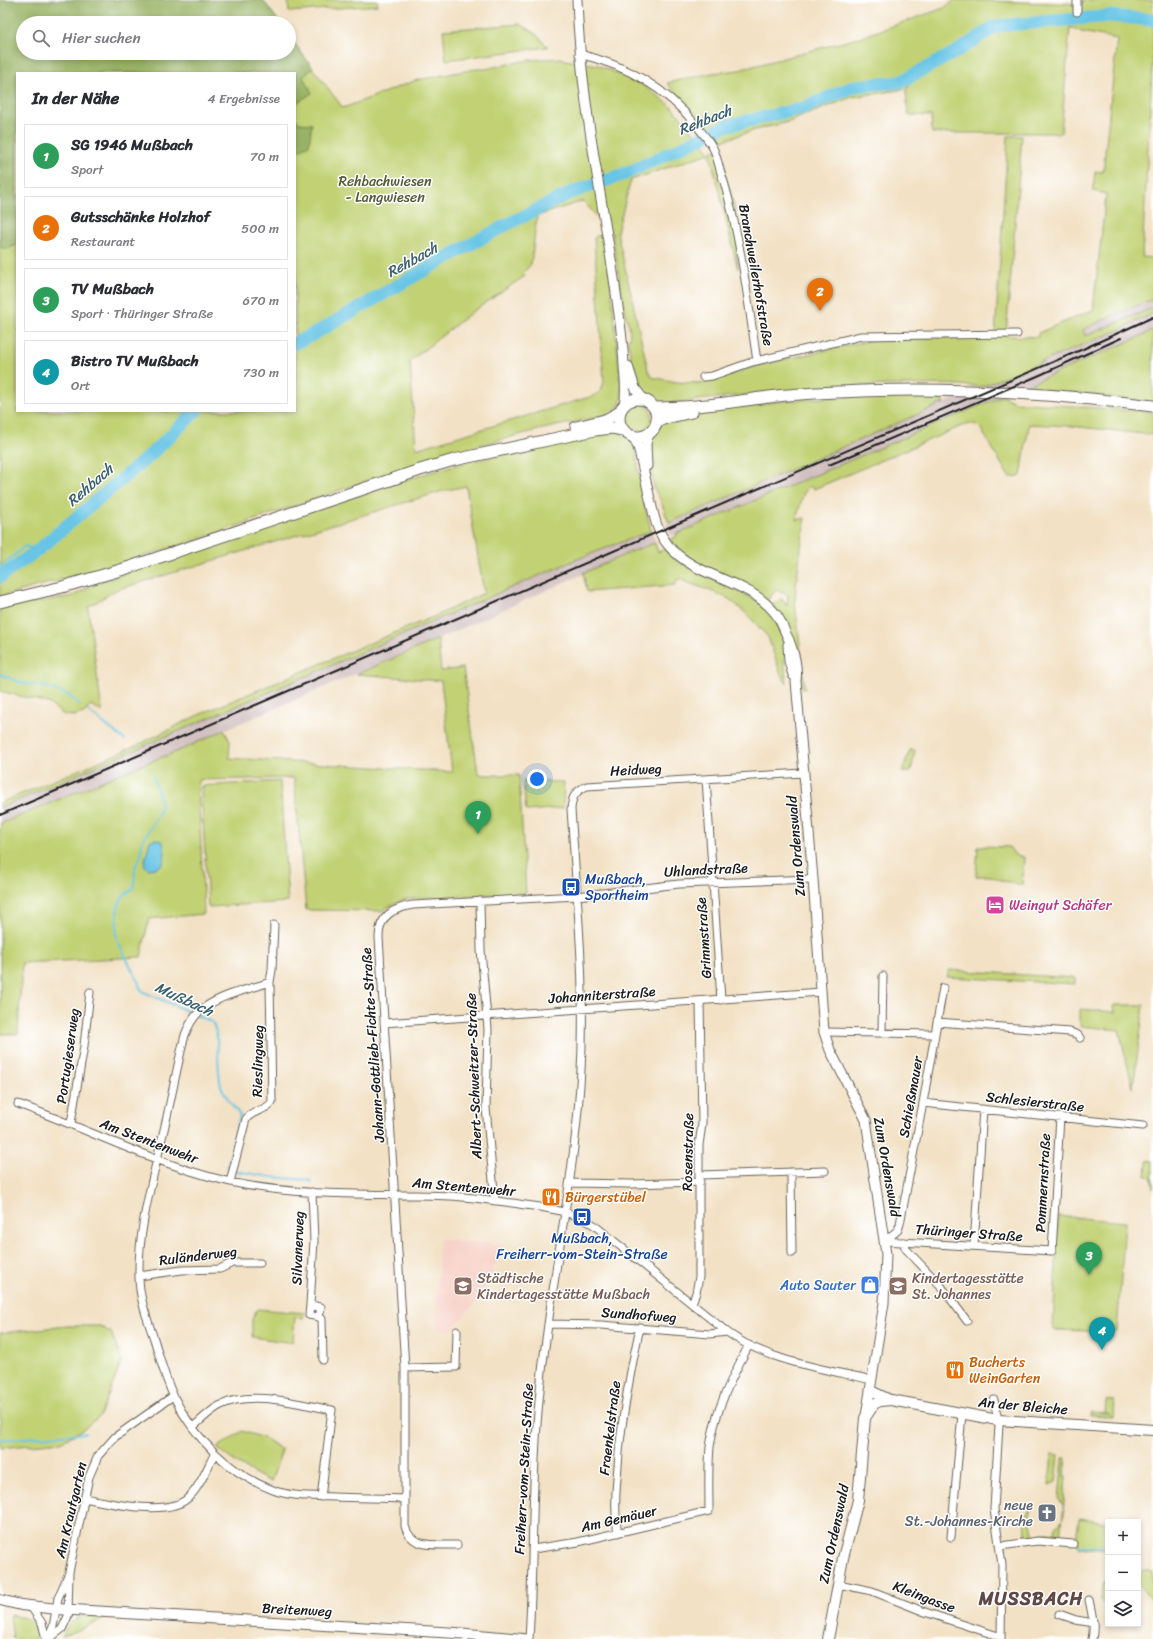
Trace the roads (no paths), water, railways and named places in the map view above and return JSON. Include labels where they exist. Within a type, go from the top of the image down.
[{"type":"main road","points":[[657,422],[666,418],[721,405],[771,397],[920,390],[1026,393],[1079,397],[1153,406]]},
{"type":"main road","points":[[0,602],[62,587],[124,569],[392,479],[502,445],[605,420],[622,409],[631,400],[643,399],[650,402],[655,408],[658,416],[655,428],[649,434],[641,437],[612,428],[595,430],[454,460]]},
{"type":"main road","points":[[655,408],[721,405]]},
{"type":"main road","points":[[622,409],[619,420],[627,433]]},
{"type":"main road","name":"An der Bleiche","points":[[865,1418],[874,1404],[880,1401],[891,1400],[998,1420],[1153,1430]]},
{"type":"main road","name":"Zum Ordenswald","points":[[828,1639],[838,1584],[858,1500],[865,1418]]},
{"type":"main road","name":"Breitenweg","points":[[0,1600],[32,1606],[69,1610],[456,1632],[523,1639]]},
{"type":"street","points":[[577,0],[579,54],[584,94],[623,347],[626,388],[622,409]]},
{"type":"street","points":[[1077,0],[1077,12]]},
{"type":"street","name":"Branchweilerhofstraße","points":[[579,54],[613,64],[630,71],[654,85],[682,108],[714,150],[738,236],[757,361]]},
{"type":"street","name":"Branchweilerhofstraße","points":[[703,377],[712,376],[757,361],[861,336],[1017,334]]},
{"type":"street","points":[[623,347],[635,388],[643,399]]},
{"type":"street","name":"Zum Ordenswald","points":[[627,433],[635,440],[639,450],[656,525],[669,546],[688,562],[740,587],[769,606],[779,619],[788,639],[789,661],[796,681],[813,879],[824,1032],[830,1050],[866,1120],[885,1241],[887,1264],[886,1285],[865,1418]]},
{"type":"street","name":"Zum Ordenswald","points":[[649,434],[646,447],[649,495]]},
{"type":"street","name":"Heidweg","points":[[577,896],[572,802],[576,792],[587,786],[804,773]]},
{"type":"street","name":"Grimmstraße","points":[[706,779],[721,1000]]},
{"type":"street","name":"Uhlandstraße","points":[[577,896],[655,886],[813,879]]},
{"type":"street","name":"Johann-Gottlieb-Fichte-Straße","points":[[457,1545],[421,1543],[413,1541],[405,1526],[405,1368],[378,937],[379,928],[389,913],[402,907],[577,896]]},
{"type":"street","name":"Freiherr-vom-Stein-Straße","points":[[529,1639],[537,1420],[549,1324],[570,1183],[580,1086],[583,1009],[577,896]]},
{"type":"street","name":"Albert-Schweitzer-Straße","points":[[480,901],[481,950],[487,1015],[486,1108],[495,1201]]},
{"type":"street","name":"Rieslingweg","points":[[230,1182],[246,1119],[251,1114],[269,1106],[272,1102],[270,982],[274,925]]},
{"type":"street","points":[[882,1032],[883,976]]},
{"type":"street","points":[[270,982],[213,1002],[195,1016],[185,1035],[142,1236],[139,1276],[144,1306],[173,1396],[193,1427],[215,1453],[246,1477],[274,1491],[321,1496],[405,1499]]},
{"type":"street","name":"Schießmauer","points":[[885,1241],[898,1230],[900,1224],[923,1103],[942,988]]},
{"type":"street","name":"Portugieserweg","points":[[71,1124],[84,1046],[90,992]]},
{"type":"street","name":"Johanniterstraße","points":[[384,1023],[821,992]]},
{"type":"street","name":"Rosenstraße","points":[[692,1303],[696,1293],[699,1277],[700,1145],[702,1124],[700,1001]]},
{"type":"street","points":[[937,1022],[1070,1032],[1078,1035],[1080,1038]]},
{"type":"street","points":[[824,1032],[935,1034]]},
{"type":"street","name":"Schlesierstraße","points":[[923,1103],[1143,1126]]},
{"type":"street","name":"Am Stentenwehr","points":[[18,1104],[158,1159],[230,1182],[268,1188],[312,1192],[452,1196],[566,1212],[582,1217],[727,1332],[749,1345],[794,1362],[872,1380]]},
{"type":"street","points":[[974,1246],[983,1109]]},
{"type":"street","name":"Pommernstraße","points":[[1052,1251],[1060,1117]]},
{"type":"street","points":[[570,1183],[631,1184],[700,1178],[825,1171]]},
{"type":"street","points":[[791,1172],[792,1253]]},
{"type":"street","name":"Silvanerweg","points":[[312,1192],[314,1241],[310,1305],[321,1307],[319,1317],[322,1320],[323,1360]]},
{"type":"street","name":"Thüringer Straße","points":[[885,1241],[1052,1251]]},
{"type":"street","points":[[903,1242],[906,1249],[949,1295],[967,1321]]},
{"type":"street","name":"Ruländerweg","points":[[139,1276],[182,1270],[220,1268],[232,1263],[260,1264]]},
{"type":"street","name":"Sundhofweg","points":[[549,1324],[640,1328],[710,1334],[727,1332]]},
{"type":"street","name":"Fraenkelstraße","points":[[618,1533],[616,1501],[620,1439],[627,1388],[640,1328]]},
{"type":"street","points":[[405,1368],[456,1367],[457,1331]]},
{"type":"street","name":"Am Gemäuer","points":[[533,1549],[618,1533],[709,1511],[710,1445],[717,1415],[730,1381],[749,1345]]},
{"type":"street","name":"An der Bleiche","points":[[870,1390],[891,1400]]},
{"type":"street","name":"Am Krautgarten","points":[[57,1609],[60,1594],[69,1572],[92,1466],[105,1447],[116,1437],[173,1396]]},
{"type":"street","points":[[193,1427],[218,1406],[245,1399],[275,1400],[332,1410],[321,1496]]},
{"type":"street","points":[[994,1400],[998,1420],[994,1508],[1003,1575],[1001,1638]]},
{"type":"street","points":[[951,1537],[962,1414]]},
{"type":"street","points":[[85,1498],[131,1507],[162,1506],[182,1503],[193,1492],[215,1453]]},
{"type":"street","points":[[1000,1546],[1038,1541],[1072,1544]]},
{"type":"street","name":"Am Krautgarten","points":[[69,1572],[69,1610]]},
{"type":"street","name":"Kleingasse","points":[[838,1584],[872,1591],[925,1612],[1001,1638]]},
{"type":"street","points":[[1089,1600],[1091,1617],[1094,1623],[1092,1639]]},
{"type":"street","points":[[32,1606],[42,1623],[47,1639]]},
{"type":"street","points":[[47,1639],[53,1627],[57,1609]]},
{"type":"street","points":[[47,1639],[57,1633],[65,1625],[69,1610]]},
{"type":"street","points":[[1059,1614],[1076,1620],[1094,1623]]},
{"type":"water","points":[[155,839],[162,841],[164,847],[165,852],[163,864],[156,868],[148,869],[144,864],[150,841]]},
{"type":"waterway","name":"Rehbach","points":[[296,343],[312,335],[506,225],[570,193],[627,173],[726,126],[803,108],[855,86],[900,82],[958,51],[996,26],[1111,16],[1153,20]]},
{"type":"waterway","name":"Rehbach","points":[[0,577],[38,550],[148,457],[195,412]]},
{"type":"waterway","points":[[0,567],[25,546],[38,550]]},
{"type":"waterway","name":"Mußbach","points":[[0,674],[21,683],[47,687],[68,695],[80,705]]},
{"type":"waterway","name":"Mußbach","points":[[88,711],[125,740]]},
{"type":"waterway","name":"Mußbach","points":[[153,776],[161,806],[157,817],[142,842],[141,856],[135,867],[134,888],[123,896],[118,907],[116,934],[118,942],[138,981],[140,988],[144,992],[212,1022],[215,1028],[221,1086],[227,1098],[240,1115],[228,1166],[228,1169],[231,1170]]},
{"type":"waterway","name":"Mußbach","points":[[235,1171],[271,1177],[308,1180],[312,1182]]},
{"type":"waterway","points":[[0,1440],[86,1433]]},
{"type":"waterway","name":"Mußbach","points":[[1079,1545],[1105,1548]]},
{"type":"railway","points":[[0,815],[1083,349],[1153,317]]},
{"type":"railway","points":[[829,465],[1040,375],[1121,338]]},
{"type":"place","name":"Gutsschänke Holzhof","points":[[820,311]]},
{"type":"place","name":"SG 1946 Mußbach","points":[[478,834]]},
{"type":"place","name":"Mußbach, Sportheim","points":[[571,887]]},
{"type":"place","name":"Weingut Schäfer","points":[[995,905]]},
{"type":"place","name":"Bürgerstübel","points":[[551,1197]]},
{"type":"place","name":"Mußbach, Freiherr-vom-Stein-Straße","points":[[582,1217]]},
{"type":"place","name":"TV Mußbach","points":[[1089,1275]]},
{"type":"place","name":"Auto Sauter","points":[[870,1285]]},
{"type":"place","name":"Städtische Kindertagesstätte Mußbach","points":[[463,1286]]},
{"type":"place","name":"Kindertagesstätte St. Johannes","points":[[898,1286]]},
{"type":"place","name":"Bistro TV Mußbach","points":[[1102,1350]]},
{"type":"place","name":"Bucherts WeinGarten","points":[[955,1370]]},
{"type":"place","name":"neue St.-Johannes-Kirche","points":[[1047,1513]]},
{"type":"district","name":"MUSSBACH","points":[[1031,1599]]},
{"type":"park label","name":"Rehbachwiesen - Langwiesen","points":[[385,190]]}]
